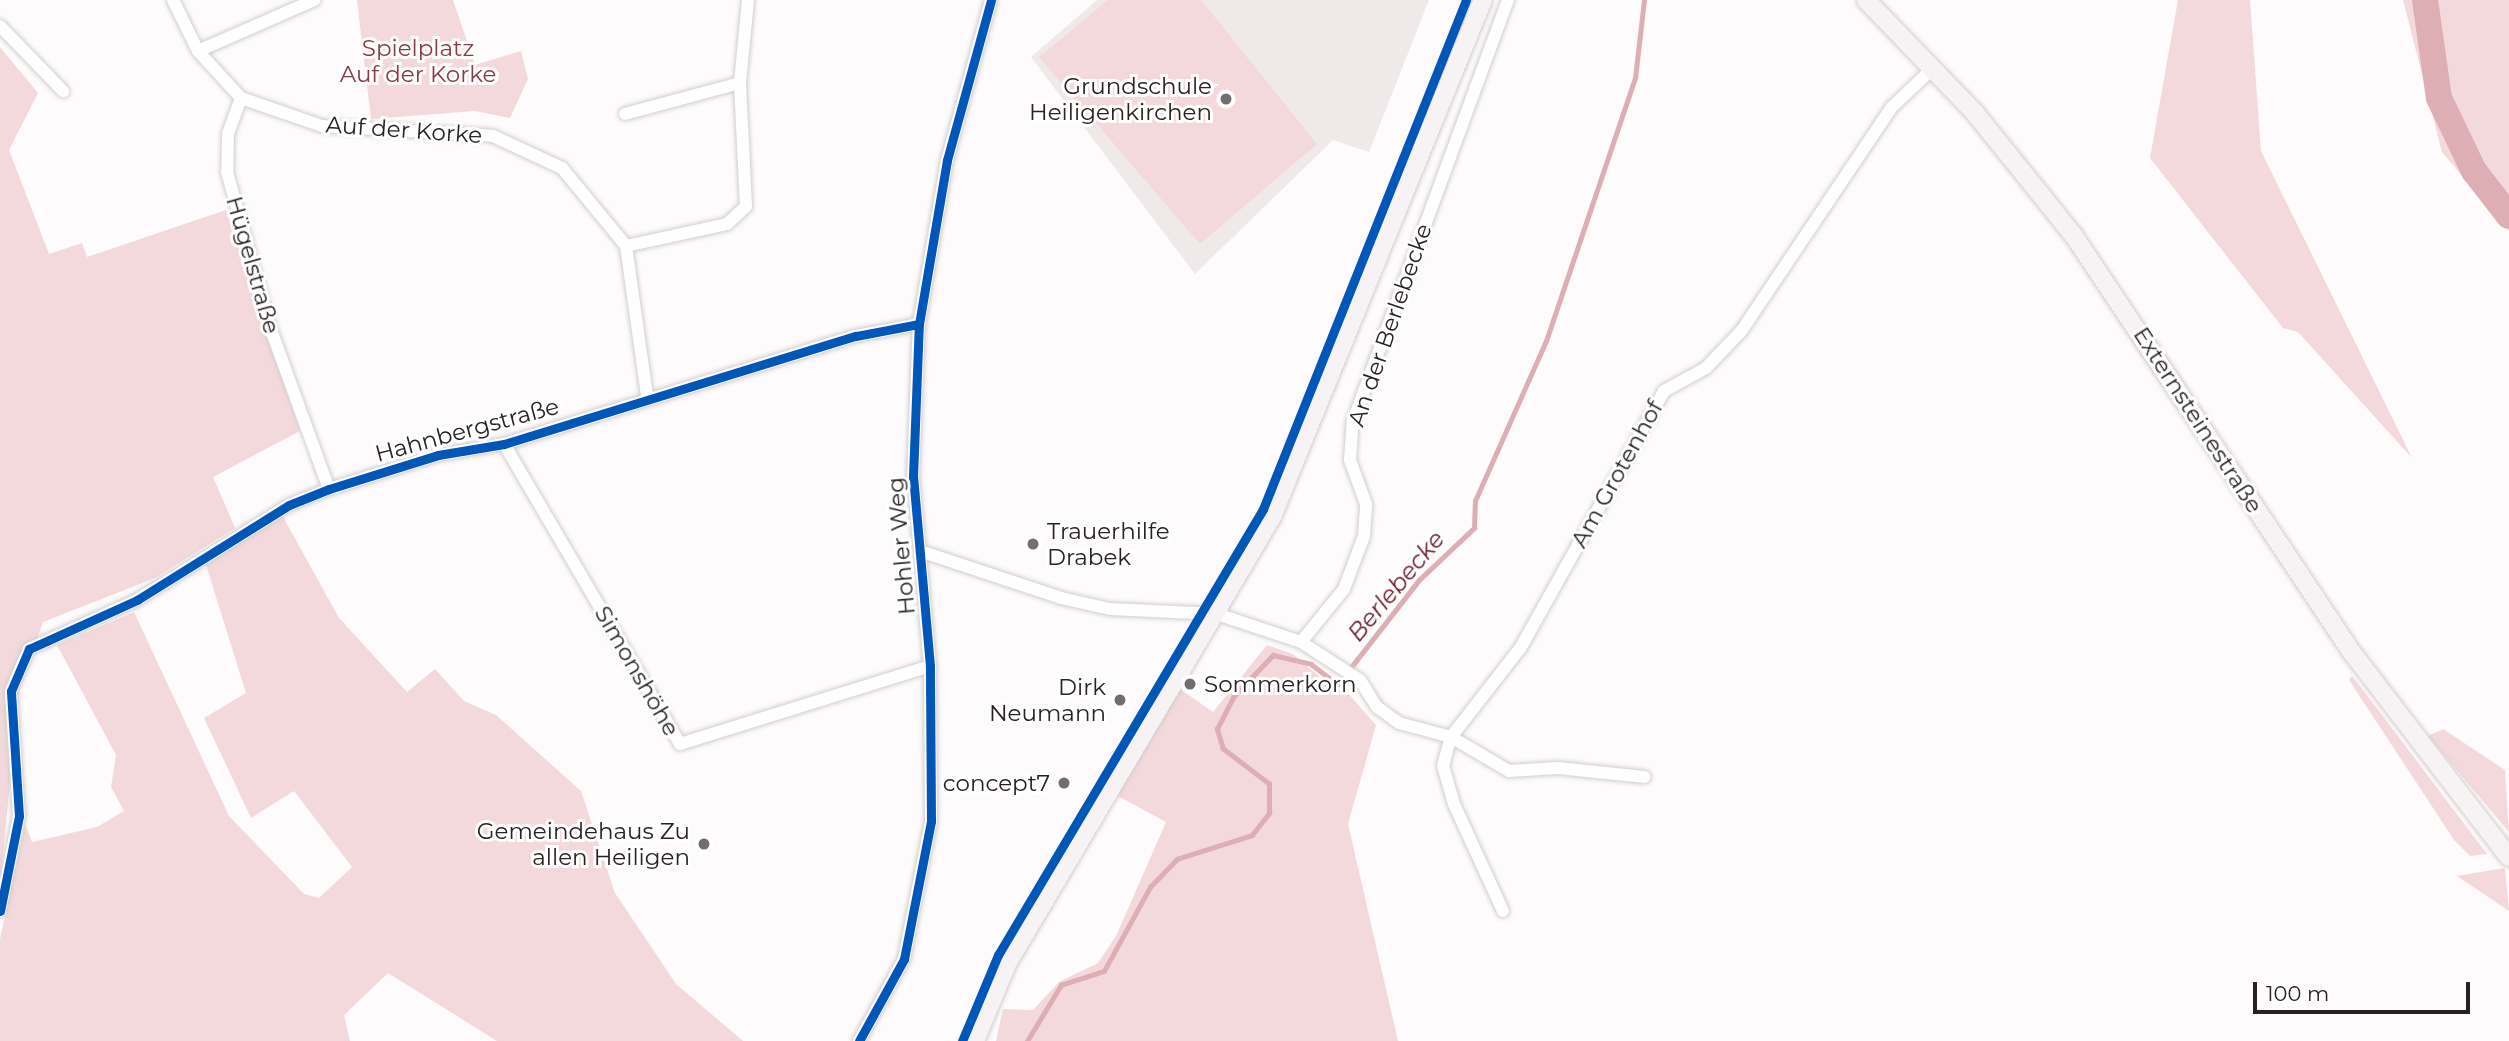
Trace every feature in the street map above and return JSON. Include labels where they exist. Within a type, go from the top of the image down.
[{"type":"main road","points":[[975,1041],[1007,964],[1217,614],[1290,475],[1483,0]]},
{"type":"main road","name":"Externsteinestraße","points":[[1866,0],[1934,67],[2074,236],[2350,650],[2509,857]]},
{"type":"street","points":[[173,0],[198,51],[241,98]]},
{"type":"street","points":[[198,51],[314,0]]},
{"type":"street","points":[[647,397],[626,246],[727,223],[746,206],[740,83],[748,0]]},
{"type":"street","name":"Hohler Weg","points":[[859,1041],[904,959],[917,913],[931,821],[930,666],[913,477],[919,324],[947,160],[991,0]]},
{"type":"street","name":"An der Berlebecke","points":[[1301,642],[1344,589],[1364,536],[1366,505],[1350,460],[1353,421],[1508,0]]},
{"type":"street","points":[[0,26],[63,91]]},
{"type":"street","name":"Am Grotenhof","points":[[1451,737],[1521,648],[1664,391],[1706,368],[1742,330],[1891,108],[1934,67]]},
{"type":"street","points":[[625,114],[740,83]]},
{"type":"street","name":"Auf der Korke","points":[[241,98],[322,126],[466,130],[528,148],[562,168],[626,246]]},
{"type":"street","name":"Hügelstraße","points":[[241,98],[228,133],[227,172],[270,327],[329,489]]},
{"type":"street","name":"Hahnbergstraße","points":[[0,911],[19,816],[11,691],[29,649],[137,600],[289,505],[329,489],[438,455],[504,444],[647,397],[856,336],[919,324]]},
{"type":"street","name":"Simonshöhe","points":[[504,444],[680,744],[930,666]]},
{"type":"street","points":[[920,551],[1110,609],[1217,614],[1301,642],[1360,681],[1377,708],[1399,723],[1451,737],[1509,771],[1558,768],[1645,777]]},
{"type":"street","points":[[1451,737],[1443,766],[1454,804],[1503,911]]},
{"type":"shaded area","name":"Grundschule Heiligenkirchen","points":[[1097,0],[1429,0],[1369,152],[1333,140],[1195,274],[1031,57]]},
{"type":"green space","name":"Spielplatz Auf der Korke","points":[[357,0],[453,0],[475,65],[521,51],[528,79],[510,118],[475,111],[371,119]]},
{"type":"green space","points":[[1108,0],[1201,0],[1317,144],[1200,244],[1039,57]]},
{"type":"green space","points":[[2178,0],[2250,0],[2261,151],[2412,458],[2298,332],[2283,328],[2150,158]]},
{"type":"green space","points":[[2403,0],[2509,0],[2509,231],[2442,152]]},
{"type":"green space","points":[[0,47],[38,93],[9,150],[49,254],[82,243],[87,257],[226,210],[300,431],[213,477],[235,528],[155,578],[43,622],[19,691],[0,885]]},
{"type":"green space","points":[[282,515],[339,618],[407,692],[435,669],[464,701],[496,715],[581,791],[615,893],[676,984],[743,1041],[497,1041],[388,973],[344,1015],[350,1041],[0,1041],[0,939],[25,824],[32,842],[97,827],[124,811],[111,787],[116,755],[57,645],[134,612],[229,816],[304,894],[319,898],[352,867],[294,791],[251,818],[204,718],[246,693],[206,565]]},
{"type":"green space","points":[[1267,645],[1293,654],[1334,689],[1346,691],[1376,725],[1348,824],[1398,1041],[996,1041],[1003,1009],[1033,1010],[1059,982],[1098,963],[1116,936],[1166,822],[1116,795],[1180,689],[1213,712]]},
{"type":"green space","points":[[2352,676],[2487,854],[2470,856],[2454,840],[2349,680]]},
{"type":"green space","points":[[2443,729],[2505,770],[2509,832],[2428,736]]},
{"type":"green space","points":[[2505,868],[2509,911],[2457,876]]},
{"type":"waterway","name":"Berlebecke","points":[[1027,1041],[1061,985],[1104,971],[1150,887],[1177,859],[1252,835],[1269,813],[1269,784],[1223,749],[1217,729],[1233,697],[1273,655],[1311,664],[1338,684],[1419,580],[1474,528],[1475,501],[1546,341],[1635,78],[1644,0]]},
{"type":"waterway","points":[[2425,0],[2439,98],[2474,171],[2509,216]]},
{"type":"cycle path","points":[[859,1041],[904,959],[931,821],[930,666],[913,477],[919,324],[947,160],[991,0]]},
{"type":"cycle path","points":[[962,1041],[998,955],[1263,509],[1466,0]]},
{"type":"cycle path","points":[[0,911],[19,816],[11,691],[29,649],[137,600],[289,505],[329,489],[438,455],[504,444],[856,336],[919,324]]},
{"type":"place","name":"Grundschule Heiligenkirchen","points":[[1226,99]]},
{"type":"place","name":"Trauerhilfe Drabek","points":[[1033,544]]},
{"type":"place","name":"Sommerkorn","points":[[1190,684]]},
{"type":"place","name":"Dirk Neumann","points":[[1120,700]]},
{"type":"place","name":"concept7","points":[[1064,783]]},
{"type":"place","name":"Gemeindehaus Zu allen Heiligen","points":[[704,844]]}]
